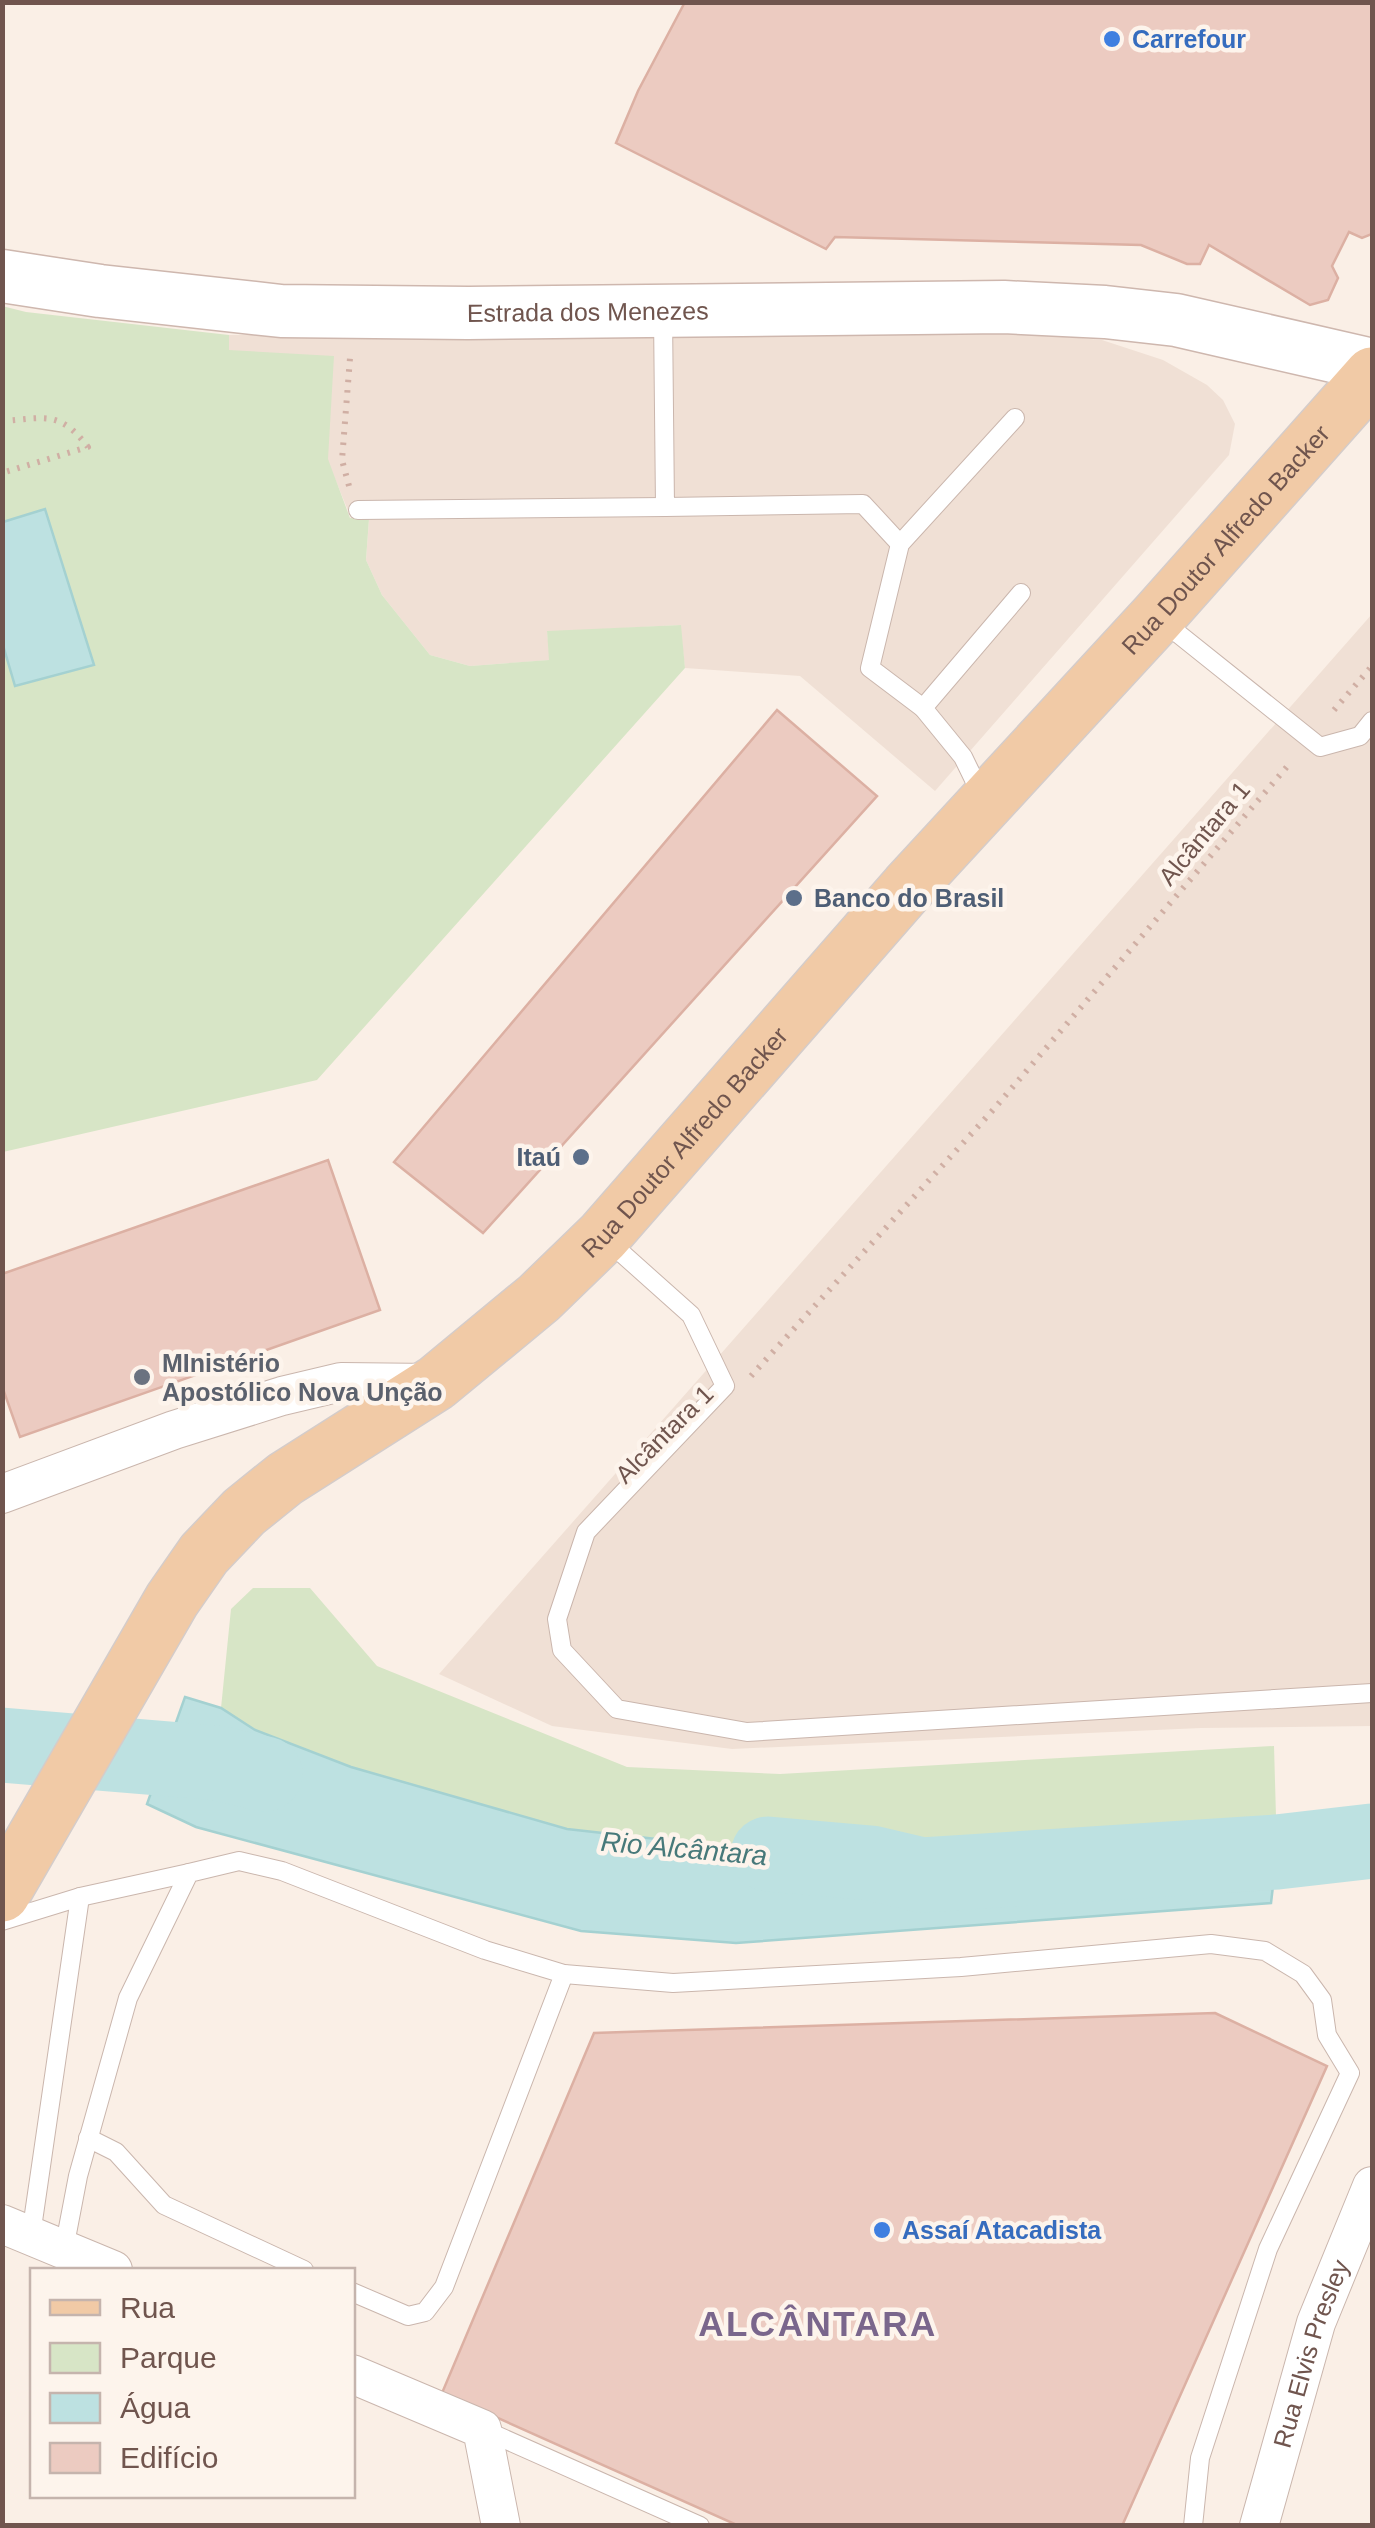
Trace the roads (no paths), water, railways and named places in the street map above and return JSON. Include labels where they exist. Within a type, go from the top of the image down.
[{"type":"main road","name":"Estrada dos Menezes","points":[[2,276],[100,291],[281,310],[468,313],[1004,307],[1176,320],[1363,382]]},
{"type":"main road","name":"Rua Doutor Alfredo Backer","points":[[5,1898],[172,1600],[204,1554],[244,1512],[285,1479],[436,1383],[539,1298],[603,1236],[985,802],[1157,617],[1363,382]]},
{"type":"street","points":[[2,1494],[174,1430],[282,1396],[340,1382],[436,1383]]},
{"type":"street","name":"Rua Elvis Presley","points":[[1259,2526],[1316,2324],[1372,2186]]},
{"type":"street","points":[[32,2236],[108,2268]]},
{"type":"street","points":[[355,2375],[482,2429],[501,2526]]},
{"type":"lane","points":[[663,310],[665,507]]},
{"type":"lane","points":[[985,802],[963,757],[923,708],[870,668],[900,544],[1015,418]]},
{"type":"lane","points":[[358,510],[863,504],[900,544]]},
{"type":"lane","points":[[923,708],[1021,593]]},
{"type":"lane","points":[[1157,617],[1320,747],[1360,736],[1372,721]]},
{"type":"lane","points":[[603,1236],[691,1315],[725,1386],[586,1532],[557,1619],[562,1650],[617,1709],[747,1732],[1372,1692]]},
{"type":"lane","points":[[5,1898],[80,1897],[239,1862],[282,1870],[485,1950],[564,1974],[673,1983],[961,1968],[1211,1944],[1265,1951],[1303,1974],[1322,2000],[1327,2036],[1350,2072],[1268,2248],[1200,2458],[1193,2526]]},
{"type":"lane","points":[[32,2236],[88,2138],[128,1998],[189,1874]]},
{"type":"lane","points":[[32,2236],[80,1897]]},
{"type":"lane","points":[[355,2293],[408,2316],[425,2312],[444,2287],[564,1974]]},
{"type":"lane","points":[[88,2138],[116,2152],[164,2205],[300,2268]]},
{"type":"lane","points":[[482,2429],[700,2526]]},
{"type":"water","points":[[45,509],[94,665],[15,686],[3,645],[3,522]]},
{"type":"water","points":[[185,1697],[221,1708],[255,1730],[351,1767],[567,1829],[871,1863],[922,1875],[1277,1852],[1271,1903],[736,1943],[581,1931],[196,1827],[147,1804]]},
{"type":"waterway","name":"Rio Alcântara","points":[[2,1745],[218,1763],[265,1774]]},
{"type":"waterway","name":"Rio Alcântara","points":[[768,1854],[871,1863],[922,1875],[1277,1852],[1372,1841]]},
{"type":"place","name":"Carrefour","points":[[1112,39]]},
{"type":"place","name":"Banco do Brasil","points":[[794,898]]},
{"type":"place","name":"Itaú","points":[[581,1157]]},
{"type":"place","name":"MInistério Apostólico Nova Unção","points":[[142,1377]]},
{"type":"place","name":"Assaí Atacadista","points":[[882,2230]]},
{"type":"district","name":"ALCÂNTARA","points":[[818,2324]]}]
